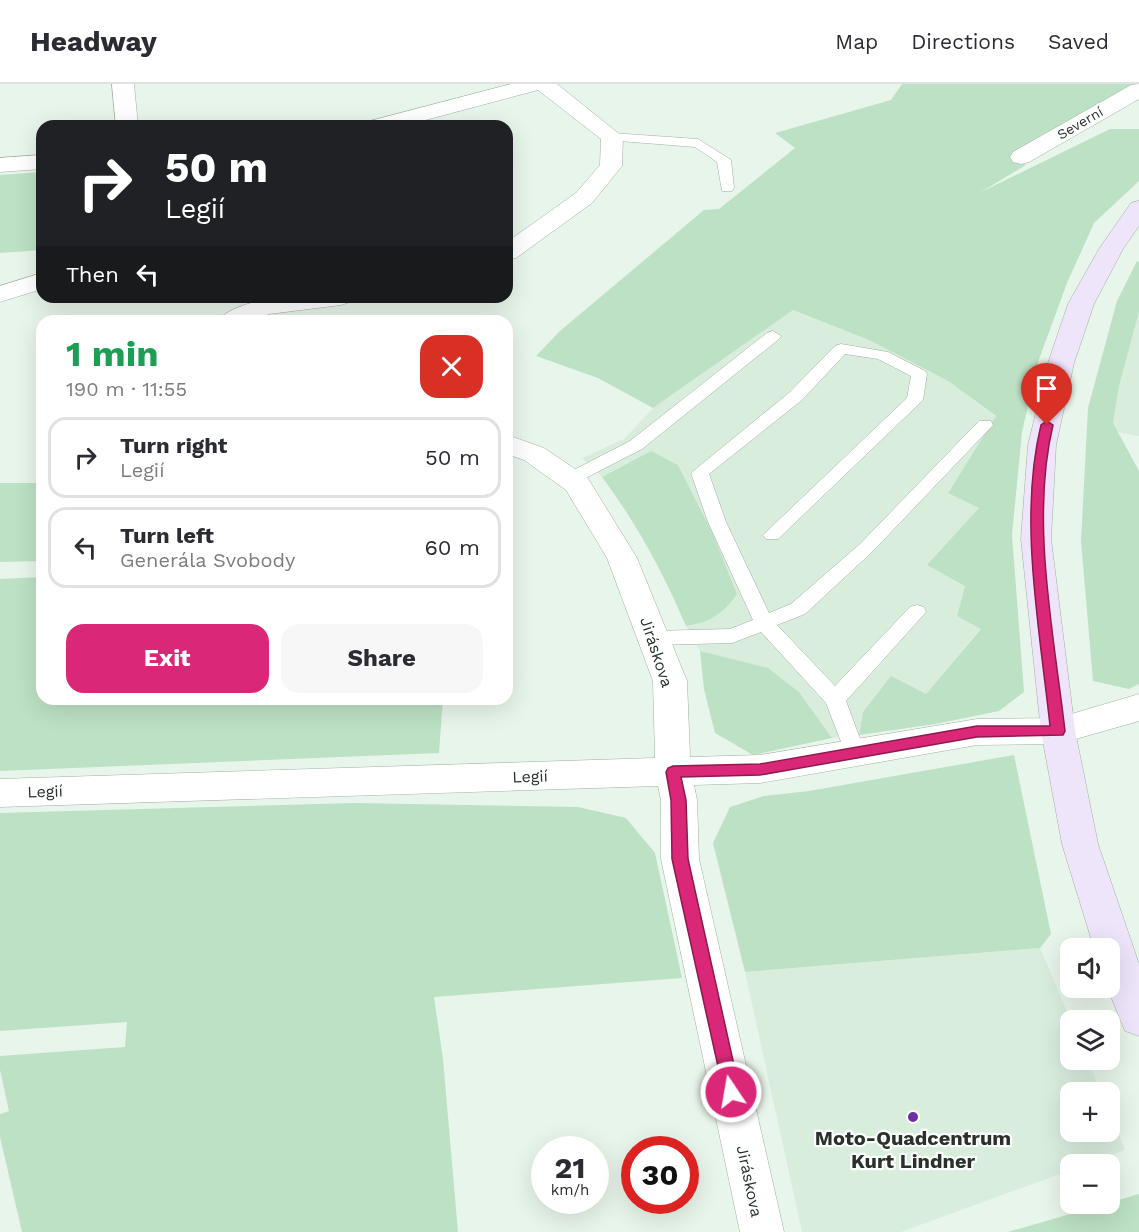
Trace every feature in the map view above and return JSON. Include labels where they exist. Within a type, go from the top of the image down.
[{"type":"main road","points":[[1139,208],[1111,249],[1081,304],[1062,363],[1042,445],[1036,539],[1058,731],[1080,844],[1139,1018]]},
{"type":"street","points":[[123,84],[126,120]]},
{"type":"street","points":[[400,120],[534,84],[612,137],[611,166],[584,198],[513,249]]},
{"type":"street","name":"Severní","points":[[1021,157],[1139,90]]},
{"type":"street","points":[[0,165],[36,162]]},
{"type":"street","points":[[0,294],[36,283]]},
{"type":"street","points":[[245,315],[264,307],[295,303]]},
{"type":"street","name":"Jiráskova","points":[[513,446],[534,454],[577,484],[622,558],[670,681],[673,772],[679,800],[680,859],[762,1232]]},
{"type":"street","name":"Legií","points":[[0,793],[760,770],[977,732],[1058,731],[1139,707]]},
{"type":"lane","points":[[612,137],[698,143],[724,160],[727,188]]},
{"type":"lane","points":[[570,479],[636,445],[773,336]]},
{"type":"lane","points":[[772,535],[915,400],[919,374],[882,355],[841,349],[796,396],[700,473],[717,522],[765,623],[835,699],[855,752]]},
{"type":"lane","points":[[654,638],[732,636],[798,609],[866,548],[985,425]]},
{"type":"lane","points":[[835,699],[916,612]]},
{"type":"shaded area","points":[[792,310],[867,339],[948,381],[996,417],[948,492],[979,507],[965,586],[957,616],[981,628],[926,694],[863,712],[859,735],[832,738],[799,692],[768,668],[700,651],[686,626],[696,625],[737,594],[713,534],[678,465],[651,451],[602,477],[582,458],[624,439],[653,408]]},
{"type":"shaded area","points":[[1139,312],[1139,436],[1118,432],[1113,423],[1119,386]]},
{"type":"shaded area","points":[[1040,948],[1066,1010],[1060,1010],[1060,1070],[1092,1070],[1097,1082],[1060,1082],[1060,1142],[1120,1142],[1120,1138],[1125,1150],[1114,1154],[1060,1154],[1060,1174],[901,1232],[802,1232],[745,972]]},
{"type":"green space","points":[[902,84],[1139,84],[1012,159],[1026,165],[981,192],[1110,129],[1139,129],[1139,181],[1094,223],[1067,283],[1038,362],[1022,432],[1012,535],[1024,692],[999,711],[935,724],[859,735],[863,712],[891,676],[926,694],[981,629],[957,616],[965,586],[927,565],[979,508],[948,493],[996,416],[948,381],[869,340],[793,310],[653,408],[598,378],[536,356],[560,331],[704,210],[719,209],[795,148],[775,133],[891,100]]},
{"type":"green space","points":[[36,172],[36,250],[0,253],[0,175]]},
{"type":"green space","points":[[1137,261],[1139,262],[1139,312],[1119,386],[1113,423],[1139,471],[1139,684],[1129,689],[1093,681],[1081,541],[1088,408],[1117,301]]},
{"type":"green space","points":[[651,451],[678,465],[713,534],[737,594],[727,607],[715,616],[694,625],[686,626],[648,549],[602,477]]},
{"type":"green space","points":[[0,483],[36,483],[36,561],[0,562]]},
{"type":"green space","points":[[36,577],[36,705],[443,705],[439,753],[0,771],[0,579]]},
{"type":"green space","points":[[700,651],[768,668],[799,692],[832,738],[753,755],[715,733],[704,689]]},
{"type":"green space","points":[[1014,755],[1051,934],[1040,948],[745,972],[713,843],[730,807],[764,796],[809,791]]},
{"type":"green space","points":[[354,803],[578,807],[626,818],[655,853],[682,978],[434,997],[443,1059],[458,1232],[22,1232],[0,1137],[0,1114],[9,1111],[0,1070],[0,1056],[125,1047],[127,1022],[0,1031],[0,813]]},
{"type":"green space","points":[[1139,1194],[1139,1232],[1008,1232],[1070,1214],[1120,1214],[1120,1200]]},
{"type":"place","name":"Moto-Quadcentrum Kurt Lindner","points":[[913,1117]]},
{"type":"route","points":[[731,1092],[680,859],[679,800],[673,772],[760,770],[977,732],[1058,731],[1036,539],[1042,445],[1047,425]]}]
